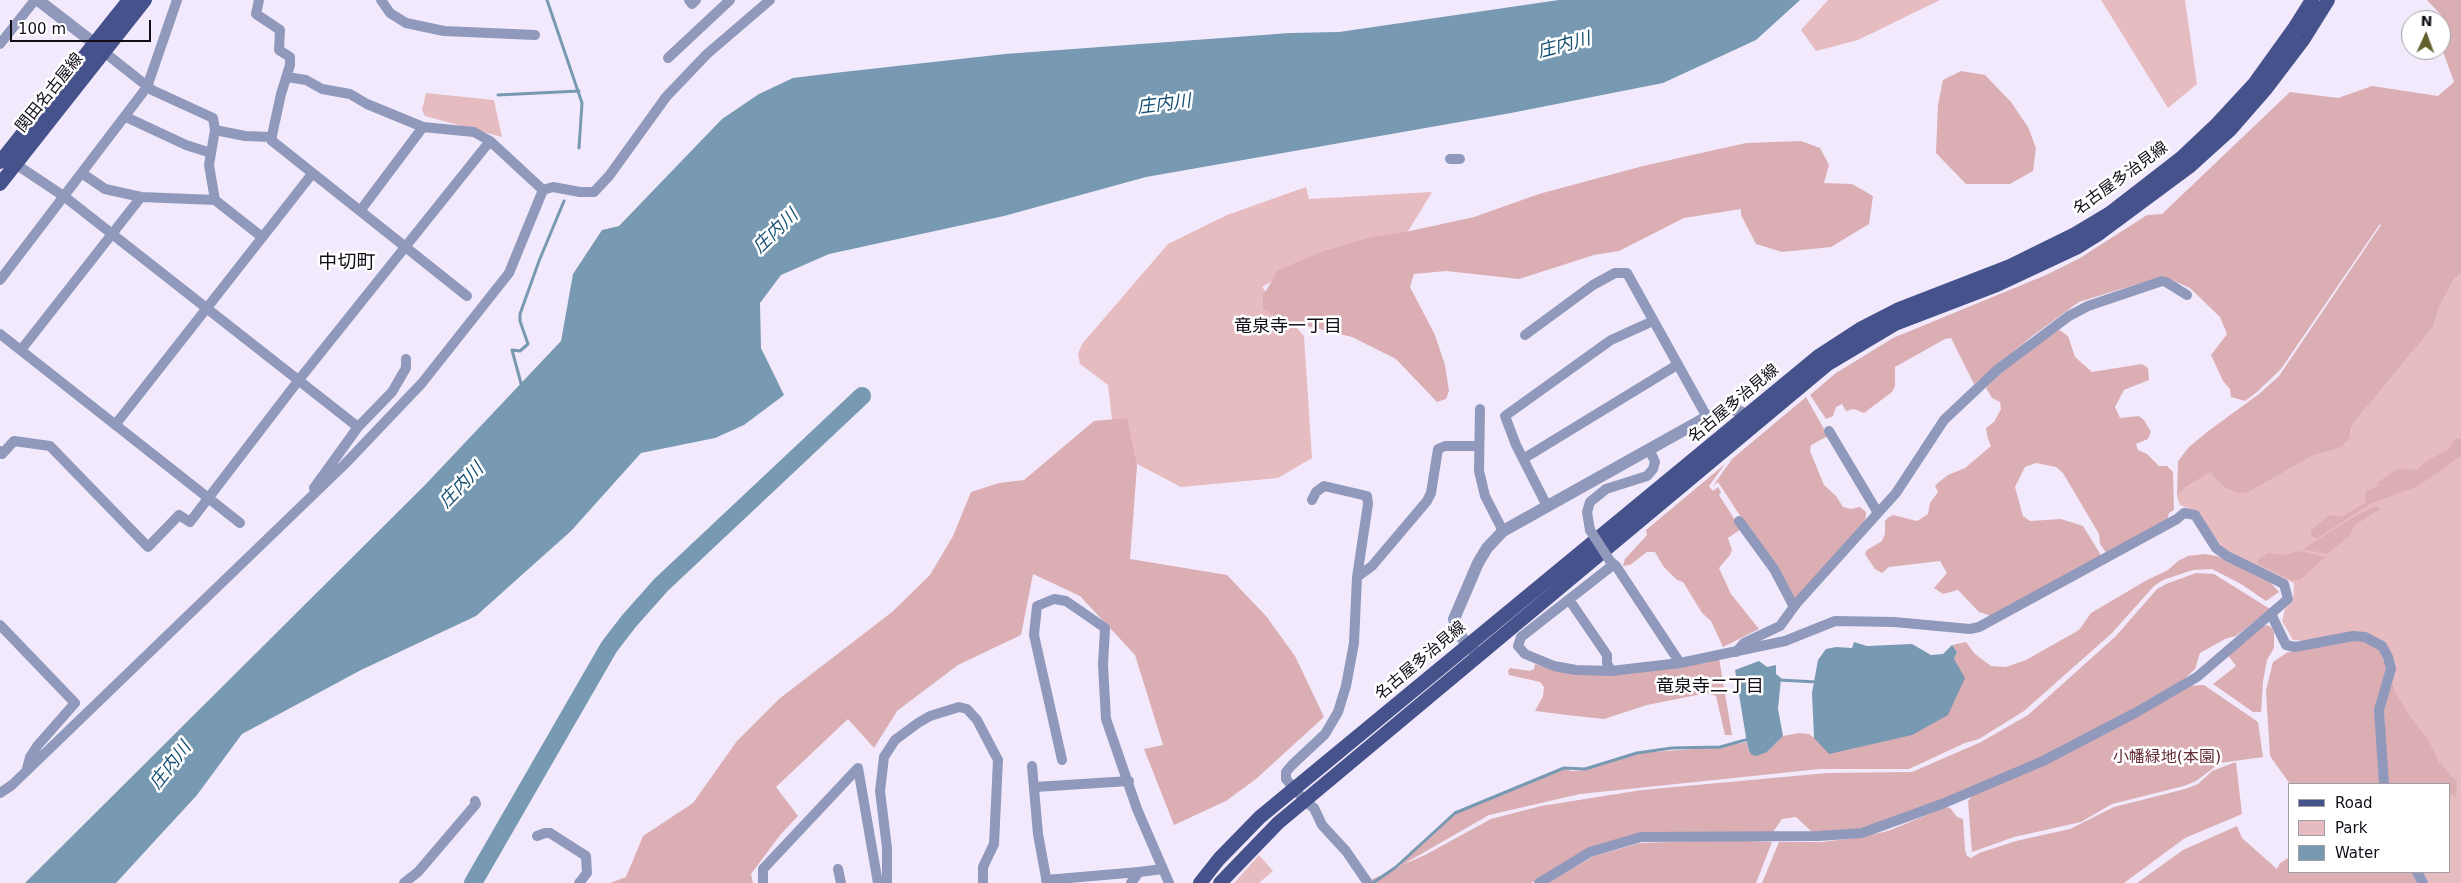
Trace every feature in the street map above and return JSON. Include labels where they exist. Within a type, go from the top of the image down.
[{"type":"main road","name":"関田名古屋線","points":[[100,49],[129,0]]},
{"type":"main road","name":"関田名古屋線","points":[[0,184],[5,159],[145,0]]},
{"type":"main road","name":"名古屋多治見線","points":[[1200,883],[1246,830],[1294,789],[1820,355],[1860,329],[1899,309],[2032,256],[2110,213],[2181,158],[2218,124],[2254,84],[2296,28],[2312,0]]},
{"type":"main road","name":"名古屋多治見線","points":[[1220,883],[1263,836],[1304,801],[1828,364],[1895,324],[1997,285],[2076,248],[2100,233],[2190,167],[2230,129],[2265,90],[2303,40],[2328,0]]},
{"type":"street","points":[[0,44],[36,0],[147,87],[207,114],[215,121],[210,171],[215,200]]},
{"type":"street","points":[[258,0],[256,14],[280,30],[279,50],[290,57],[287,77],[281,94],[271,140],[277,147],[467,296]]},
{"type":"street","points":[[381,0],[390,13],[406,23],[444,31],[535,35]]},
{"type":"street","points":[[689,0],[692,4],[696,0]]},
{"type":"street","points":[[668,58],[730,0]]},
{"type":"street","points":[[543,190],[553,187],[580,192],[594,192],[610,176],[666,97],[707,54],[770,0]]},
{"type":"street","points":[[0,280],[83,174],[147,87],[175,1]]},
{"type":"street","points":[[287,77],[306,80],[322,89],[350,94],[375,107],[424,126],[474,132],[490,141],[543,190]]},
{"type":"street","points":[[126,117],[186,145],[211,153]]},
{"type":"street","points":[[360,211],[424,126]]},
{"type":"street","points":[[215,130],[244,136],[272,137]]},
{"type":"street","points":[[0,451],[2,454],[14,441],[50,446],[148,547],[179,515],[190,522],[298,381],[490,141]]},
{"type":"street","points":[[5,159],[65,197],[358,427]]},
{"type":"street","points":[[83,174],[105,188],[141,196],[215,200],[262,237]]},
{"type":"street","points":[[115,425],[312,174]]},
{"type":"street","points":[[0,793],[27,770],[344,465],[422,383],[508,273],[543,190]]},
{"type":"street","points":[[20,350],[141,196]]},
{"type":"street","points":[[1525,335],[1579,294],[1607,277],[1622,272],[1627,274],[1707,416]]},
{"type":"street","points":[[1736,652],[1744,642],[1780,626],[1794,607],[1896,493],[1944,420],[1997,370],[2069,316],[2088,306],[2162,281],[2187,295]]},
{"type":"street","points":[[1547,506],[1523,459],[1505,416],[1611,340],[1653,321]]},
{"type":"street","points":[[0,334],[208,500],[240,523]]},
{"type":"street","points":[[302,504],[358,427],[392,392],[406,368],[406,359]]},
{"type":"street","points":[[1523,459],[1677,365]]},
{"type":"street","points":[[1480,654],[1467,645],[1457,630],[1454,619],[1486,548],[1503,531],[1650,451],[1707,416],[1732,408],[1747,416]]},
{"type":"street","points":[[1480,409],[1479,471],[1485,496],[1503,531]]},
{"type":"street","points":[[1829,431],[1878,513]]},
{"type":"street","points":[[1357,577],[1372,566],[1427,501],[1431,493],[1438,450],[1445,446],[1478,446]]},
{"type":"street","points":[[1650,451],[1655,462],[1647,476],[1606,489],[1590,502],[1587,512],[1590,530],[1680,662]]},
{"type":"street","points":[[1312,500],[1316,492],[1324,486],[1368,496],[1368,511],[1357,577],[1354,643],[1346,686],[1338,712],[1326,734],[1286,772],[1286,779],[1304,801],[1314,808],[1322,825],[1346,851],[1368,883]]},
{"type":"street","points":[[1539,883],[1590,852],[1641,837],[1862,834],[1942,804],[2043,761],[2135,713],[2197,677],[2288,599],[2284,584],[2227,556],[2216,548],[2195,515],[2184,513],[2177,519],[1979,627],[1835,621],[1785,641],[1736,652],[1611,671],[1576,670],[1554,666],[1525,654],[1518,646],[1522,638],[1570,601],[1611,563]]},
{"type":"street","points":[[1739,521],[1774,569],[1794,607]]},
{"type":"street","points":[[1062,760],[1034,634],[1037,606],[1054,599],[1066,600],[1105,628],[1103,665],[1106,719],[1137,809],[1169,883]]},
{"type":"street","points":[[1570,601],[1607,655],[1606,663],[1611,671]]},
{"type":"street","points":[[2270,614],[2286,645],[2296,647],[2353,636],[2365,637],[2382,646],[2388,657],[2391,669],[2379,710],[2384,783]]},
{"type":"street","points":[[0,625],[75,702],[38,745],[30,757],[27,770]]},
{"type":"street","points":[[888,883],[887,848],[880,791],[884,757],[895,740],[918,723],[949,709],[959,707],[967,709],[977,720],[998,760],[994,844],[983,867],[983,883]]},
{"type":"street","points":[[1032,766],[1038,834],[1047,882],[1163,869]]},
{"type":"street","points":[[763,883],[763,869],[858,768],[878,878],[869,883]]},
{"type":"street","points":[[1034,787],[1128,781]]},
{"type":"street","points":[[404,883],[424,865],[476,804],[476,801]]},
{"type":"street","points":[[537,836],[550,833],[586,856],[587,873],[579,883]]},
{"type":"street","points":[[838,869],[841,883]]},
{"type":"street","points":[[1131,883],[1139,872]]},
{"type":"green space","points":[[1828,0],[1940,0],[1858,40],[1816,51],[1801,30]]},
{"type":"green space","points":[[2101,0],[2185,0],[2197,84],[2168,108]]},
{"type":"green space","points":[[2427,0],[2461,0],[2461,275],[2455,278],[2439,307],[2433,327],[2353,424],[2348,440],[2338,449],[2314,455],[2249,492],[2239,493],[2225,488],[2210,472],[2186,487],[2177,496],[2178,461],[2189,447],[2259,394],[2279,376],[2380,224],[2281,369],[2245,401],[2231,397],[2230,389],[2223,381],[2211,355],[2227,334],[2220,317],[2190,288],[2163,276],[2079,302],[2031,337],[1974,384],[1951,338],[1945,339],[1895,367],[1895,386],[1892,392],[1864,413],[1854,409],[1846,411],[1842,404],[1836,407],[1833,416],[1826,419],[1810,395],[1836,373],[1893,338],[2046,275],[2080,258],[2147,215],[2162,214],[2290,92],[2338,98],[2372,86],[2438,96],[2454,82],[2446,60],[2451,60],[2451,10],[2436,10]]},
{"type":"green space","points":[[1961,71],[1985,75],[2011,102],[2028,127],[2036,148],[2033,171],[2010,184],[1966,184],[1936,153],[1938,105],[1943,80]]},
{"type":"green space","points":[[426,93],[494,100],[502,137],[425,116],[422,110]]},
{"type":"green space","points":[[1801,141],[1820,148],[1829,165],[1824,183],[1852,184],[1873,196],[1869,224],[1831,247],[1782,252],[1756,244],[1741,215],[1741,209],[1684,218],[1619,251],[1594,255],[1519,279],[1446,271],[1414,274],[1410,287],[1435,335],[1445,365],[1449,391],[1446,399],[1437,402],[1396,359],[1352,337],[1282,320],[1263,309],[1263,296],[1278,270],[1324,251],[1372,237],[1474,217],[1539,194],[1643,166],[1746,143]]},
{"type":"green space","points":[[1306,187],[1309,199],[1432,192],[1404,238],[1295,268],[1262,287],[1304,336],[1312,458],[1278,478],[1181,487],[1116,453],[1108,385],[1080,364],[1078,354],[1082,344],[1168,244],[1227,215]]},
{"type":"green space","points":[[2461,275],[2461,883],[2428,883],[2423,873],[2451,873],[2451,783],[2387,694],[2395,674],[2393,656],[2387,646],[2293,640],[2282,621],[2285,609],[2293,601],[2294,583],[2231,554],[2223,548],[2196,512],[2180,505],[2177,496],[2186,487],[2210,471],[2225,488],[2254,489],[2314,455],[2338,449],[2351,432],[2353,424],[2433,327],[2439,307],[2455,278]]},
{"type":"green space","points":[[2058,329],[2068,336],[2075,357],[2092,372],[2142,364],[2148,368],[2149,380],[2124,390],[2115,407],[2120,418],[2139,416],[2144,420],[2151,432],[2148,439],[2136,444],[2138,450],[2147,454],[2159,466],[2167,466],[2173,472],[2174,510],[2169,513],[2167,521],[2107,554],[2100,544],[2099,534],[2063,473],[2056,467],[2036,463],[2025,467],[2015,487],[2023,516],[2030,521],[2061,519],[2083,526],[2102,557],[1991,616],[1979,612],[1958,590],[1943,594],[1934,588],[1947,573],[1940,561],[1889,567],[1882,573],[1875,569],[1865,554],[1867,550],[1882,541],[1885,534],[1885,521],[1893,515],[1917,521],[1928,514],[1930,503],[1938,492],[1935,486],[1948,475],[1965,468],[1991,446],[1986,428],[1994,422],[2001,409],[2000,402],[1992,398],[1986,388],[1998,375]]},
{"type":"green space","points":[[1806,397],[1828,436],[1811,445],[1810,451],[1824,485],[1836,496],[1843,507],[1851,509],[1860,507],[1866,512],[1866,516],[1864,524],[1798,598],[1794,598],[1718,482],[1713,486],[1732,459]]},
{"type":"green space","points":[[1127,418],[1137,466],[1130,559],[1227,575],[1266,616],[1295,656],[1324,717],[1256,779],[1226,801],[1174,825],[1144,749],[1163,745],[1135,655],[1080,596],[1033,574],[1021,635],[958,665],[897,711],[874,748],[848,719],[776,787],[798,816],[781,834],[751,874],[753,883],[610,883],[626,877],[643,836],[693,803],[737,741],[779,699],[892,612],[930,575],[953,536],[971,492],[999,483],[1024,480],[1094,421]]},
{"type":"green space","points":[[2461,438],[2461,456],[2418,486],[2370,504],[2316,539],[2311,535],[2311,531],[2329,515],[2341,517],[2365,503],[2366,490],[2378,487],[2377,483],[2397,469],[2417,470],[2428,460],[2448,450],[2455,439]]},
{"type":"green space","points":[[1725,464],[1709,486],[1713,491],[1718,487],[1721,492],[1719,495],[1741,529],[1728,538],[1732,550],[1719,568],[1731,594],[1759,629],[1723,647],[1711,621],[1702,613],[1683,582],[1677,580],[1663,566],[1655,552],[1647,552],[1630,565],[1623,566],[1625,559],[1647,535],[1646,530]]},
{"type":"green space","points":[[2375,507],[2380,509],[2355,525],[2350,535],[2327,554],[2303,549],[2357,515]]},
{"type":"green space","points":[[2299,551],[2325,557],[2300,580],[2291,580],[2258,564],[2258,560],[2268,553],[2284,555]]},
{"type":"green space","points":[[2205,554],[2217,556],[2271,583],[2279,592],[2266,601],[2241,584],[2212,569],[2193,570],[2163,580],[2154,586],[2112,633],[2024,711],[1979,739],[1965,743],[1909,769],[1820,769],[1580,794],[1489,815],[1402,865],[1425,855],[1491,819],[1541,806],[1642,790],[1827,773],[1912,772],[1981,742],[2028,715],[2116,636],[2157,589],[2196,573],[2214,574],[2270,609],[2236,636],[2225,639],[2200,653],[2195,669],[2180,683],[2132,711],[2041,758],[1940,801],[1873,826],[1846,831],[1813,833],[1796,817],[1782,819],[1773,832],[1638,834],[1591,848],[1531,883],[1364,883],[1399,867],[1411,851],[1457,813],[1565,769],[1572,771],[1586,770],[1639,753],[1721,747],[1747,742],[1749,751],[1767,752],[1783,736],[1799,733],[1809,734],[1814,738],[1954,659],[1957,652],[1952,645],[1966,642],[1975,654],[1991,666],[2006,667],[2026,660],[2079,630],[2091,613],[2147,580],[2168,570],[2178,561],[2188,556]]},
{"type":"green space","points":[[2267,625],[2274,632],[2274,648],[2267,660],[2263,681],[2261,712],[2253,712],[2213,684],[2236,666],[2227,654],[2258,628]]},
{"type":"green space","points":[[2360,640],[2378,647],[2387,668],[2384,680],[2379,783],[2289,783],[2270,756],[2266,691],[2273,662],[2288,652]]},
{"type":"green space","points":[[1719,658],[1732,735],[1725,735],[1716,696],[1707,693],[1647,705],[1604,719],[1567,715],[1535,711],[1543,696],[1544,687],[1540,682],[1509,675],[1508,671],[1510,668],[1530,671],[1534,669],[1535,664],[1558,671]]},
{"type":"green space","points":[[2393,683],[2394,691],[2414,722],[2428,739],[2438,761],[2457,782],[2456,797],[2451,794],[2451,783],[2387,783],[2384,710],[2387,694]]},
{"type":"green space","name":"小幡緑地(本園)","points":[[2204,685],[2258,722],[2263,757],[2220,763],[2196,781],[2184,786],[2112,804],[2081,822],[2014,837],[1972,852],[1968,801],[1972,796],[2188,686]]},
{"type":"green space","points":[[2236,762],[2242,814],[2185,838],[2124,883],[1762,883],[1779,842],[1822,842],[1855,838],[1888,831],[1946,807],[1950,808],[1957,817],[1963,819],[1965,850],[1967,856],[1971,858],[1979,853],[2016,841],[2070,829],[2114,807],[2185,789],[2198,784],[2212,771]]},
{"type":"green space","points":[[2237,826],[2242,838],[2277,869],[2280,863],[2288,858],[2288,873],[2414,873],[2419,883],[2137,883],[2183,850]]},
{"type":"green space","points":[[1728,840],[1772,842],[1756,883],[1548,883],[1594,856],[1640,843]]},
{"type":"green space","points":[[1259,855],[1273,871],[1259,883],[1234,883]]},
{"type":"water","name":"庄内川","points":[[1559,0],[1800,0],[1756,40],[1663,83],[1511,113],[1146,177],[1004,216],[829,254],[781,275],[760,303],[761,348],[784,395],[744,425],[715,438],[641,453],[571,531],[476,616],[361,670],[242,734],[197,795],[116,883],[25,883],[424,486],[561,341],[573,274],[602,230],[619,226],[722,119],[759,94],[793,78],[834,73],[1005,54],[1290,33],[1339,32]]},
{"type":"water","points":[[1854,642],[1867,646],[1912,644],[1931,655],[1943,654],[1952,645],[1957,652],[1954,659],[1965,678],[1948,715],[1912,735],[1829,754],[1814,738],[1812,693],[1818,660],[1826,649],[1836,647],[1852,648]]},
{"type":"water","points":[[1759,661],[1767,667],[1776,665],[1776,674],[1781,678],[1778,709],[1783,736],[1767,752],[1756,756],[1752,755],[1749,751],[1735,670]]},
{"type":"waterway","points":[[547,0],[582,103],[579,148]]},
{"type":"waterway","points":[[498,95],[579,91]]},
{"type":"waterway","points":[[522,387],[512,350],[520,351],[528,344],[520,321],[520,314],[539,261],[564,201]]},
{"type":"waterway","points":[[473,883],[609,647],[629,621],[661,585],[862,396]]},
{"type":"waterway","points":[[1779,680],[1817,682]]},
{"type":"waterway","points":[[1373,883],[1396,867],[1455,813],[1564,768],[1585,769],[1637,753],[1672,748],[1720,747],[1749,739]]},
{"type":"district","name":"中切町","points":[[347,263]]},
{"type":"district","name":"竜泉寺一丁目","points":[[1288,327]]},
{"type":"district","name":"竜泉寺二丁目","points":[[1710,687]]}]
